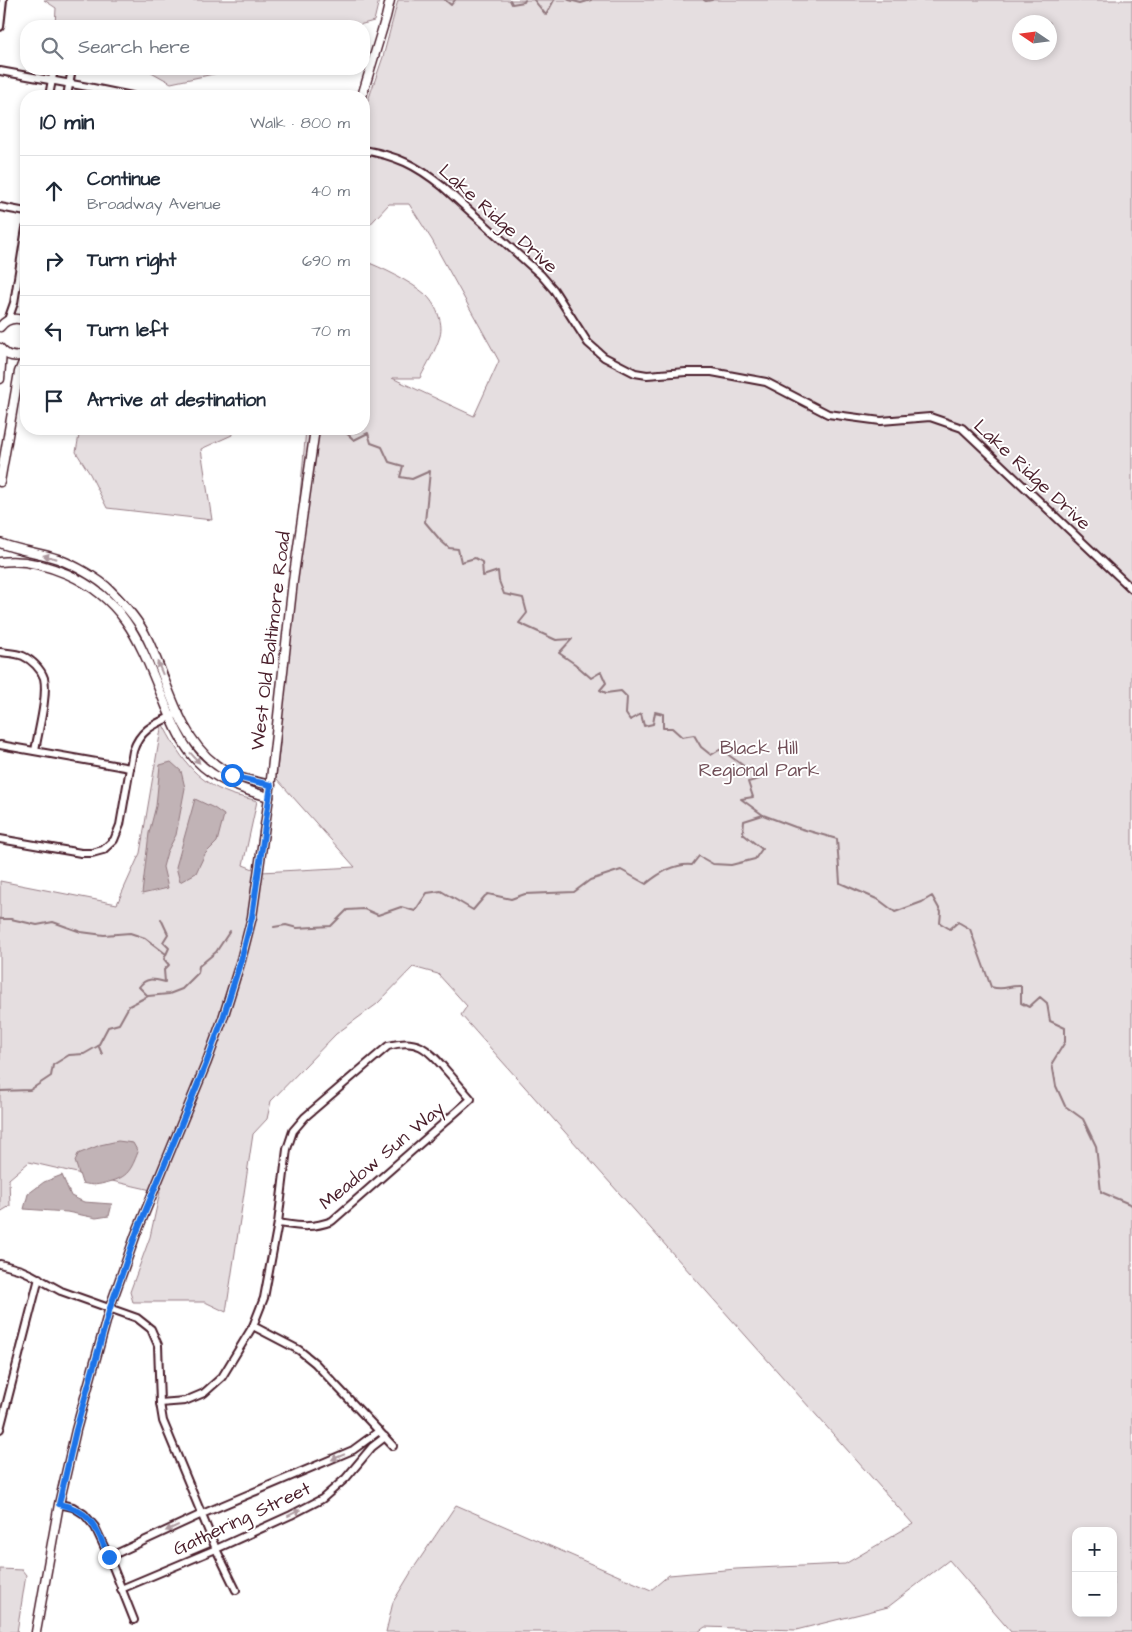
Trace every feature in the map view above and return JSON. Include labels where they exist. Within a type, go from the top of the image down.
[{"type":"street","points":[[0,27],[3,11],[2,0]]},
{"type":"street","points":[[370,70],[390,0]]},
{"type":"street","points":[[0,71],[20,74]]},
{"type":"street","points":[[23,75],[103,90]]},
{"type":"street","points":[[50,90],[53,75]]},
{"type":"street","points":[[68,90],[71,75]]},
{"type":"street","points":[[364,90],[368,75]]},
{"type":"street","name":"Lake Ridge Drive","points":[[370,151],[410,163],[442,186],[541,275],[554,290],[588,343],[612,362],[635,373],[647,375],[712,372],[766,382],[828,414],[881,421],[930,417],[962,428],[1132,589]]},
{"type":"street","points":[[0,207],[20,211]]},
{"type":"street","points":[[3,323],[14,303],[20,266]]},
{"type":"street","points":[[3,323],[20,319]]},
{"type":"street","points":[[0,379],[1,350],[12,356],[20,356]]},
{"type":"street","points":[[0,482],[20,369]]},
{"type":"street","name":"West Old Baltimore Road","points":[[36,1632],[59,1504],[76,1430],[110,1308],[136,1234],[206,1064],[225,1010],[252,917],[270,797],[293,580],[314,435]]},
{"type":"street","points":[[0,543],[15,549],[58,558],[84,572],[109,589],[147,637],[179,713],[196,744],[214,764],[232,775],[271,785]]},
{"type":"street","points":[[0,562],[13,560],[56,569],[76,578],[98,592],[117,609],[137,637],[180,737],[188,750],[222,781],[270,797]]},
{"type":"street","points":[[0,652],[16,654],[30,660],[44,677],[44,699],[34,751]]},
{"type":"street","points":[[0,839],[81,853],[92,854],[103,850],[114,840],[120,825],[136,741],[148,728],[179,713]]},
{"type":"street","points":[[0,745],[130,768]]},
{"type":"street","name":"Meadow Sun Way","points":[[409,1043],[420,1046],[430,1052],[471,1099],[332,1221],[319,1226],[307,1227],[278,1223],[287,1149],[293,1131],[305,1117],[388,1046],[409,1043]]},
{"type":"street","points":[[160,1403],[185,1401],[204,1393],[222,1377],[253,1326],[264,1298],[278,1223]]},
{"type":"street","points":[[0,1264],[21,1270],[61,1291],[137,1318],[151,1329],[158,1345],[160,1403],[163,1421],[216,1549],[236,1590]]},
{"type":"street","points":[[0,1429],[39,1278]]},
{"type":"street","points":[[253,1326],[300,1350],[393,1446]]},
{"type":"street","name":"Gathering Street","points":[[109,1557],[202,1514],[353,1450],[379,1431]]},
{"type":"street","name":"Gathering Street","points":[[121,1589],[216,1549],[322,1499],[346,1478],[372,1447],[385,1437]]},
{"type":"street","points":[[59,1504],[73,1507],[84,1514],[95,1527],[134,1620]]},
{"type":"green space","points":[[44,0],[379,0],[374,21],[370,22],[370,20],[55,20],[56,8]]},
{"type":"green space","name":"Black Hill Regional Park","points":[[398,0],[1132,0],[1132,1632],[1011,1632],[949,1560],[888,1607],[796,1630],[705,1627],[698,1632],[386,1632],[393,1602],[456,1505],[651,1590],[669,1575],[736,1569],[845,1564],[913,1524],[461,1015],[467,1006],[438,974],[413,967],[377,1004],[336,1034],[271,1101],[267,1119],[253,1134],[226,1312],[205,1302],[133,1302],[130,1292],[150,1237],[160,1192],[29,1162],[9,1179],[10,1206],[0,1212],[0,881],[117,904],[140,853],[162,723],[175,746],[197,774],[218,789],[257,801],[243,865],[261,872],[355,867],[276,778],[305,435],[370,435],[370,263],[396,275],[419,289],[432,302],[440,319],[440,336],[420,378],[392,378],[474,416],[499,361],[432,240],[409,204],[389,204],[370,225],[370,95],[383,57]]},
{"type":"green space","points":[[157,75],[209,75],[171,83]]},
{"type":"green space","points":[[79,435],[232,435],[201,449],[212,520],[107,508],[90,474],[76,452]]},
{"type":"green space","points":[[0,1569],[22,1570],[26,1575],[17,1632],[0,1632]]},
{"type":"shaded area","points":[[171,762],[181,771],[185,788],[176,835],[167,852],[163,867],[168,888],[142,894],[149,833],[156,806],[160,765]]},
{"type":"shaded area","points":[[195,799],[224,815],[217,842],[205,854],[196,873],[180,882],[176,867]]},
{"type":"shaded area","points":[[118,1141],[133,1143],[138,1152],[128,1172],[121,1178],[105,1183],[93,1185],[82,1183],[75,1161],[78,1154],[100,1145]]},
{"type":"shaded area","points":[[62,1175],[71,1196],[84,1202],[112,1204],[109,1216],[96,1218],[67,1212],[24,1209],[28,1194],[44,1182]]},
{"type":"waterway","points":[[445,0],[451,5],[455,0]]},
{"type":"waterway","points":[[510,0],[512,4],[524,2],[525,0]]},
{"type":"waterway","points":[[534,0],[546,15],[554,0]]},
{"type":"waterway","points":[[569,0],[581,3],[591,0]]},
{"type":"waterway","points":[[704,0],[712,0]]},
{"type":"waterway","points":[[349,435],[354,440],[364,435]]},
{"type":"waterway","points":[[369,435],[371,443],[382,447],[389,462],[403,466],[400,477],[412,479],[430,471],[425,522],[449,548],[458,549],[461,562],[475,558],[482,562],[483,576],[498,571],[499,581],[504,594],[523,598],[527,613],[519,623],[556,640],[572,639],[559,653],[591,678],[601,672],[606,683],[600,690],[606,693],[621,691],[627,697],[626,714],[630,720],[641,714],[644,726],[653,724],[655,712],[663,714],[663,728],[672,728],[682,737],[694,735],[701,747],[711,755],[721,749],[759,779],[748,782],[753,797],[741,799],[763,815],[795,827],[837,839],[840,883],[879,900],[895,912],[922,902],[932,896],[941,912],[940,923],[950,929],[958,922],[970,929],[991,987],[1021,986],[1021,1003],[1029,1007],[1040,997],[1047,1003],[1050,1021],[1065,1028],[1065,1042],[1052,1063],[1056,1086],[1065,1106],[1083,1119],[1096,1146],[1101,1192],[1132,1205]]},
{"type":"waterway","points":[[274,927],[286,925],[297,928],[331,926],[347,910],[364,909],[378,915],[401,907],[415,911],[427,893],[441,891],[473,910],[488,894],[511,899],[525,894],[574,892],[590,880],[621,870],[646,884],[673,867],[692,865],[699,856],[713,864],[731,865],[755,859],[762,849],[743,834],[744,821],[763,815]]},
{"type":"waterway","points":[[0,919],[11,919],[37,925],[53,922],[81,932],[104,935],[130,933],[145,938],[166,954]]},
{"type":"waterway","points":[[147,995],[139,987],[147,980],[165,982],[164,970],[169,965],[164,959],[169,948],[163,942],[168,934],[161,919]]},
{"type":"waterway","points":[[0,1091],[30,1090],[51,1076],[53,1065],[69,1055],[84,1054],[98,1046],[108,1027],[119,1024],[129,1006],[148,996],[169,994],[182,989],[198,973],[199,966],[216,952],[230,931]]},
{"type":"waterway","points":[[99,1047],[102,1054]]},
{"type":"route","points":[[109,1557],[95,1527],[84,1514],[73,1507],[59,1504],[76,1430],[110,1308],[136,1234],[223,1018],[252,917],[271,785],[232,775]]}]
